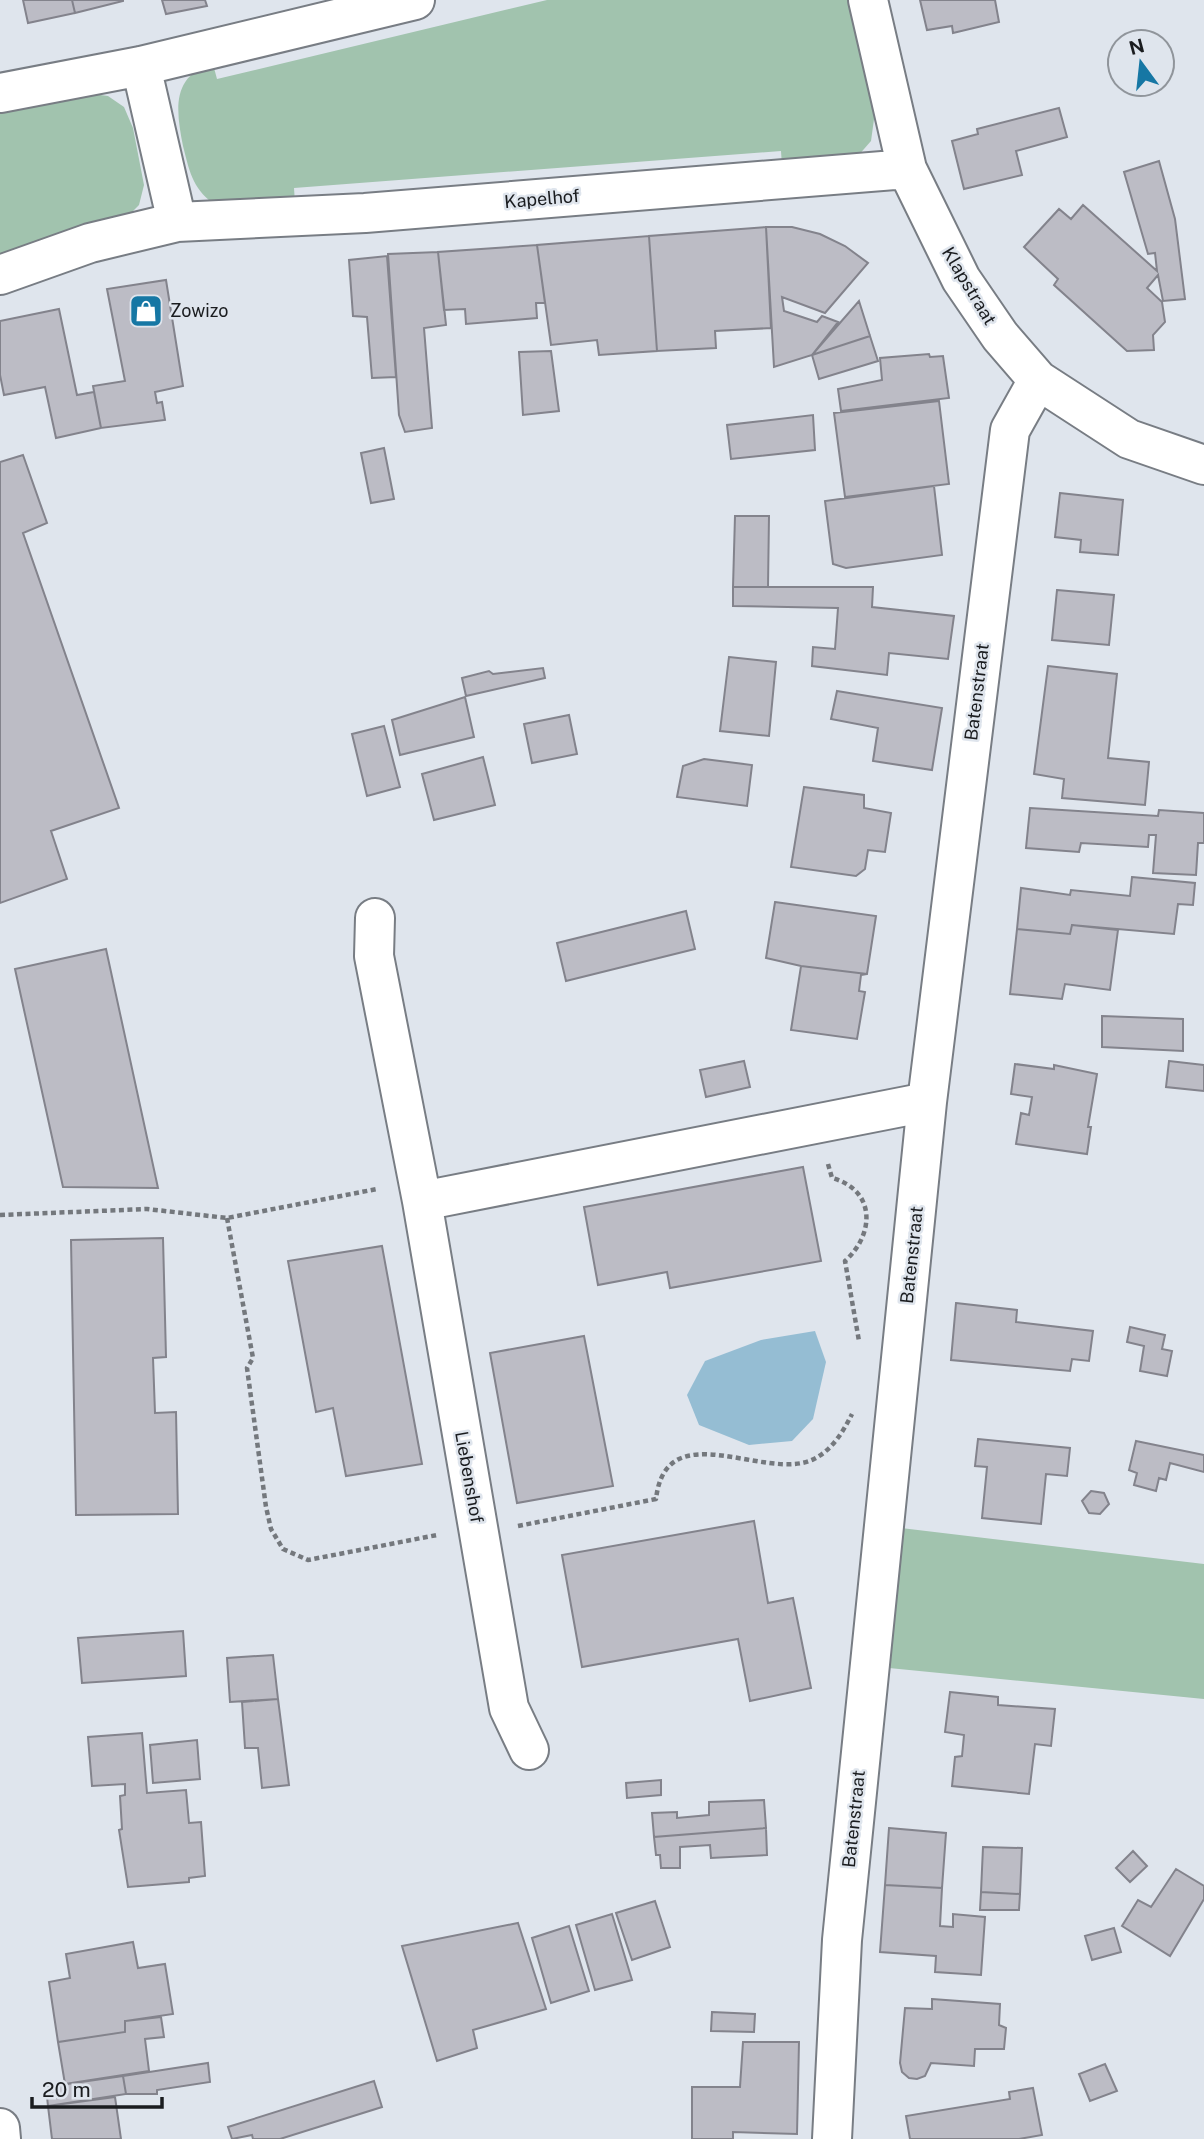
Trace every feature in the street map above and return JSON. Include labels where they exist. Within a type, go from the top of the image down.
[{"type":"street","points":[[0,93],[141,66],[415,0]]},
{"type":"street","name":"Klapstraat","points":[[868,0],[907,169],[961,279],[1000,336],[1038,380],[1129,439],[1204,465]]},
{"type":"street","points":[[141,66],[177,222]]},
{"type":"street","name":"Kapelhof","points":[[0,275],[90,243],[177,222],[365,213],[907,169]]},
{"type":"street","name":"Batenstraat","points":[[832,2139],[842,1940],[927,1102],[1010,430],[1038,380]]},
{"type":"street","name":"Liebenshof","points":[[375,918],[374,956],[420,1191],[509,1707],[529,1750]]},
{"type":"street","points":[[420,1191],[927,1102]]},
{"type":"street","points":[[0,2128],[1,2139]]},
{"type":"path","points":[[818,1123],[832,1178],[845,1182],[859,1195],[867,1213],[860,1248],[845,1261],[860,1352]]},
{"type":"path","points":[[0,1216],[147,1209],[227,1218],[420,1191]]},
{"type":"path","points":[[227,1218],[253,1359],[247,1368],[271,1529],[283,1549],[308,1560],[461,1531],[479,1533],[656,1499],[658,1483],[668,1467],[685,1456],[706,1453],[795,1465],[814,1460],[832,1446],[855,1406]]},
{"type":"green space","points":[[547,0],[848,0],[875,112],[871,141],[857,157],[782,166],[781,151],[294,188],[295,203],[213,203],[196,184],[183,146],[178,108],[183,86],[199,69],[213,64],[217,79]]},
{"type":"green space","points":[[93,94],[108,96],[124,107],[133,128],[144,185],[139,205],[130,214],[0,260],[0,111]]},
{"type":"green space","points":[[901,1528],[1204,1564],[1204,1699],[889,1668]]},
{"type":"water","points":[[815,1331],[826,1362],[813,1419],[792,1441],[749,1445],[699,1425],[687,1395],[705,1361],[761,1340]]},
{"type":"building","points":[[23,0],[72,0],[75,13],[28,23]]},
{"type":"building","points":[[72,0],[123,0],[123,1],[75,13]]},
{"type":"building","points":[[162,0],[205,0],[207,6],[166,14]]},
{"type":"building","points":[[920,0],[995,0],[999,22],[953,33],[952,26],[927,30]]},
{"type":"building","points":[[1059,108],[1067,137],[1016,151],[1022,175],[964,189],[952,141],[978,134],[977,129]]},
{"type":"building","points":[[1159,161],[1175,219],[1185,299],[1163,301],[1158,275],[1147,288],[1162,302],[1165,322],[1153,335],[1154,350],[1127,351],[1054,285],[1058,279],[1024,247],[1059,209],[1071,219],[1083,205],[1157,271],[1155,253],[1148,254],[1124,172]]},
{"type":"building","points":[[766,227],[771,328],[715,331],[716,348],[657,351],[649,236]]},
{"type":"building","points":[[766,227],[792,227],[820,234],[845,246],[868,263],[825,313],[782,297],[784,311],[817,322],[822,316],[838,322],[812,355],[774,367]]},
{"type":"building","points":[[649,236],[657,351],[599,355],[597,340],[551,345],[537,245]]},
{"type":"building","points":[[537,245],[545,303],[536,303],[537,318],[466,324],[465,309],[444,310],[438,252]]},
{"type":"building","points":[[438,252],[446,325],[424,328],[432,428],[405,432],[399,415],[388,254]]},
{"type":"building","points":[[387,256],[396,377],[372,378],[367,317],[353,316],[349,260]]},
{"type":"building","points":[[166,280],[183,386],[155,392],[157,403],[162,402],[165,420],[101,428],[93,386],[125,381],[107,289]]},
{"type":"building","points":[[859,301],[870,336],[812,355]]},
{"type":"building","points":[[59,309],[77,395],[94,392],[101,428],[56,438],[45,387],[4,395],[0,375],[0,321]]},
{"type":"building","points":[[870,336],[878,361],[819,379],[812,355]]},
{"type":"building","points":[[551,351],[559,411],[523,415],[519,352]]},
{"type":"building","points":[[929,354],[930,357],[943,356],[949,398],[841,411],[838,389],[882,380],[880,358]]},
{"type":"building","points":[[939,401],[949,484],[845,497],[834,413]]},
{"type":"building","points":[[813,415],[815,450],[731,459],[727,425]]},
{"type":"building","points":[[384,448],[394,499],[371,503],[361,453]]},
{"type":"building","points":[[23,455],[47,523],[23,533],[119,808],[51,831],[67,879],[0,903],[0,462]]},
{"type":"building","points":[[934,486],[942,555],[846,568],[833,564],[825,501]]},
{"type":"building","points":[[1060,493],[1123,500],[1118,555],[1080,552],[1081,540],[1055,537]]},
{"type":"building","points":[[735,516],[769,516],[768,587],[733,587]]},
{"type":"building","points":[[733,587],[873,587],[872,607],[954,616],[948,659],[889,653],[887,675],[812,666],[813,647],[835,649],[838,608],[733,606]]},
{"type":"building","points":[[1057,590],[1114,595],[1109,645],[1052,640]]},
{"type":"building","points":[[729,657],[776,662],[769,736],[720,731]]},
{"type":"building","points":[[1048,666],[1117,674],[1108,758],[1149,762],[1145,805],[1062,798],[1064,779],[1034,774]]},
{"type":"building","points":[[543,668],[545,678],[466,696],[462,678],[489,671],[493,674]]},
{"type":"building","points":[[837,691],[942,708],[932,770],[873,761],[878,728],[831,719]]},
{"type":"building","points":[[465,697],[474,737],[400,755],[392,720]]},
{"type":"building","points":[[569,715],[577,754],[532,763],[524,724]]},
{"type":"building","points":[[384,726],[400,787],[367,796],[352,734]]},
{"type":"building","points":[[483,757],[495,805],[434,820],[422,774]]},
{"type":"building","points":[[704,759],[752,765],[747,806],[677,797],[683,766]]},
{"type":"building","points":[[804,787],[864,795],[864,808],[891,813],[885,852],[868,850],[865,869],[856,876],[791,867]]},
{"type":"building","points":[[1030,808],[1158,816],[1159,810],[1204,813],[1204,843],[1198,843],[1196,875],[1153,873],[1156,835],[1149,835],[1148,847],[1081,843],[1079,852],[1026,848]]},
{"type":"building","points":[[1132,877],[1195,883],[1193,905],[1178,904],[1174,934],[1072,925],[1070,934],[1017,929],[1021,888],[1070,895],[1071,890],[1130,896]]},
{"type":"building","points":[[775,902],[876,916],[867,974],[801,966],[766,958]]},
{"type":"building","points":[[686,911],[695,949],[566,981],[557,943]]},
{"type":"building","points":[[1072,925],[1118,930],[1110,990],[1065,984],[1062,999],[1010,994],[1017,929],[1070,934]]},
{"type":"building","points":[[106,949],[158,1188],[63,1187],[15,969]]},
{"type":"building","points":[[801,966],[867,974],[861,975],[859,991],[865,992],[857,1039],[791,1030]]},
{"type":"building","points":[[1102,1016],[1183,1019],[1183,1051],[1102,1047]]},
{"type":"building","points":[[744,1061],[750,1087],[706,1097],[700,1070]]},
{"type":"building","points":[[1169,1061],[1204,1065],[1204,1091],[1166,1087]]},
{"type":"building","points":[[1015,1064],[1054,1069],[1054,1065],[1097,1074],[1088,1127],[1091,1127],[1087,1154],[1016,1144],[1021,1113],[1029,1115],[1032,1097],[1011,1094]]},
{"type":"building","points":[[803,1167],[821,1261],[670,1288],[667,1272],[598,1285],[584,1207]]},
{"type":"building","points":[[163,1238],[166,1357],[153,1358],[155,1413],[176,1412],[178,1514],[76,1515],[71,1240]]},
{"type":"building","points":[[382,1246],[422,1464],[346,1476],[333,1408],[316,1412],[288,1261]]},
{"type":"building","points":[[956,1303],[1017,1310],[1016,1322],[1093,1331],[1089,1361],[1072,1359],[1070,1371],[951,1360]]},
{"type":"building","points":[[1130,1327],[1165,1335],[1162,1349],[1172,1351],[1167,1376],[1140,1371],[1144,1346],[1127,1342]]},
{"type":"building","points":[[584,1336],[613,1486],[517,1503],[490,1353]]},
{"type":"building","points":[[978,1439],[1070,1448],[1067,1476],[1046,1474],[1041,1524],[982,1518],[987,1467],[975,1466]]},
{"type":"building","points":[[1136,1441],[1204,1455],[1204,1472],[1170,1463],[1166,1480],[1159,1478],[1156,1491],[1134,1485],[1137,1473],[1129,1470]]},
{"type":"building","points":[[1091,1491],[1104,1493],[1109,1504],[1100,1514],[1089,1513],[1082,1501]]},
{"type":"building","points":[[754,1521],[768,1603],[793,1598],[811,1688],[750,1701],[738,1639],[582,1667],[562,1555]]},
{"type":"building","points":[[183,1631],[186,1676],[82,1683],[78,1638]]},
{"type":"building","points":[[273,1655],[278,1699],[230,1702],[227,1658]]},
{"type":"building","points":[[950,1692],[998,1697],[998,1705],[1055,1709],[1051,1746],[1035,1744],[1029,1794],[952,1786],[955,1757],[962,1756],[964,1735],[945,1732]]},
{"type":"building","points":[[278,1699],[289,1785],[262,1788],[258,1748],[245,1748],[242,1702]]},
{"type":"building","points":[[142,1733],[147,1793],[186,1790],[189,1823],[201,1822],[205,1876],[189,1878],[189,1882],[128,1887],[119,1830],[122,1829],[120,1796],[125,1795],[125,1784],[92,1786],[88,1737]]},
{"type":"building","points":[[197,1740],[200,1779],[153,1783],[150,1745]]},
{"type":"building","points":[[661,1780],[661,1795],[627,1798],[626,1783]]},
{"type":"building","points":[[764,1800],[766,1828],[654,1837],[652,1813],[677,1812],[677,1818],[709,1815],[709,1802]]},
{"type":"building","points":[[766,1828],[767,1855],[711,1858],[710,1845],[680,1847],[680,1868],[661,1868],[660,1855],[656,1855],[654,1837]]},
{"type":"building","points":[[889,1828],[946,1833],[942,1888],[885,1885]]},
{"type":"building","points":[[983,1847],[1022,1848],[1020,1894],[981,1892]]},
{"type":"building","points":[[1133,1851],[1147,1866],[1130,1882],[1116,1868]]},
{"type":"building","points":[[1176,1869],[1204,1886],[1204,1899],[1170,1956],[1122,1926],[1138,1900],[1151,1907]]},
{"type":"building","points":[[885,1885],[942,1888],[940,1926],[953,1927],[953,1914],[985,1917],[981,1975],[935,1972],[936,1956],[880,1952]]},
{"type":"building","points":[[981,1892],[1020,1894],[1019,1910],[980,1910]]},
{"type":"building","points":[[655,1901],[670,1947],[632,1960],[616,1913]]},
{"type":"building","points":[[612,1914],[632,1980],[595,1990],[576,1925]]},
{"type":"building","points":[[518,1923],[546,2009],[473,2030],[477,2048],[437,2061],[402,1946]]},
{"type":"building","points":[[569,1926],[589,1991],[551,2003],[532,1938]]},
{"type":"building","points":[[1114,1928],[1121,1952],[1092,1960],[1085,1936]]},
{"type":"building","points":[[133,1942],[138,1968],[165,1964],[173,2014],[125,2021],[125,2032],[58,2042],[49,1982],[70,1978],[66,1954]]},
{"type":"building","points":[[932,1999],[1000,2004],[999,2025],[1006,2028],[1004,2049],[975,2049],[974,2066],[931,2063],[925,2076],[909,2078],[902,2072],[900,2063],[905,2008],[932,2009]]},
{"type":"building","points":[[712,2012],[755,2014],[754,2032],[711,2031]]},
{"type":"building","points":[[161,2017],[164,2037],[145,2039],[149,2071],[65,2084],[58,2042],[125,2032],[125,2021]]},
{"type":"building","points":[[743,2042],[799,2042],[797,2134],[733,2132],[733,2139],[692,2139],[692,2087],[740,2087]]},
{"type":"building","points":[[208,2063],[210,2082],[157,2090],[157,2094],[126,2094],[123,2076]]},
{"type":"building","points":[[1105,2064],[1117,2091],[1090,2101],[1079,2074]]},
{"type":"building","points":[[123,2076],[126,2094],[48,2106],[46,2087]]},
{"type":"building","points":[[374,2081],[382,2107],[280,2139],[253,2139],[252,2135],[232,2139],[228,2127]]},
{"type":"building","points":[[1033,2088],[1042,2135],[1019,2139],[910,2139],[906,2116],[1010,2099],[1009,2092]]},
{"type":"building","points":[[115,2097],[121,2139],[52,2139],[48,2106]]},
{"type":"place","name":"Zowizo","points":[[146,311]]}]
